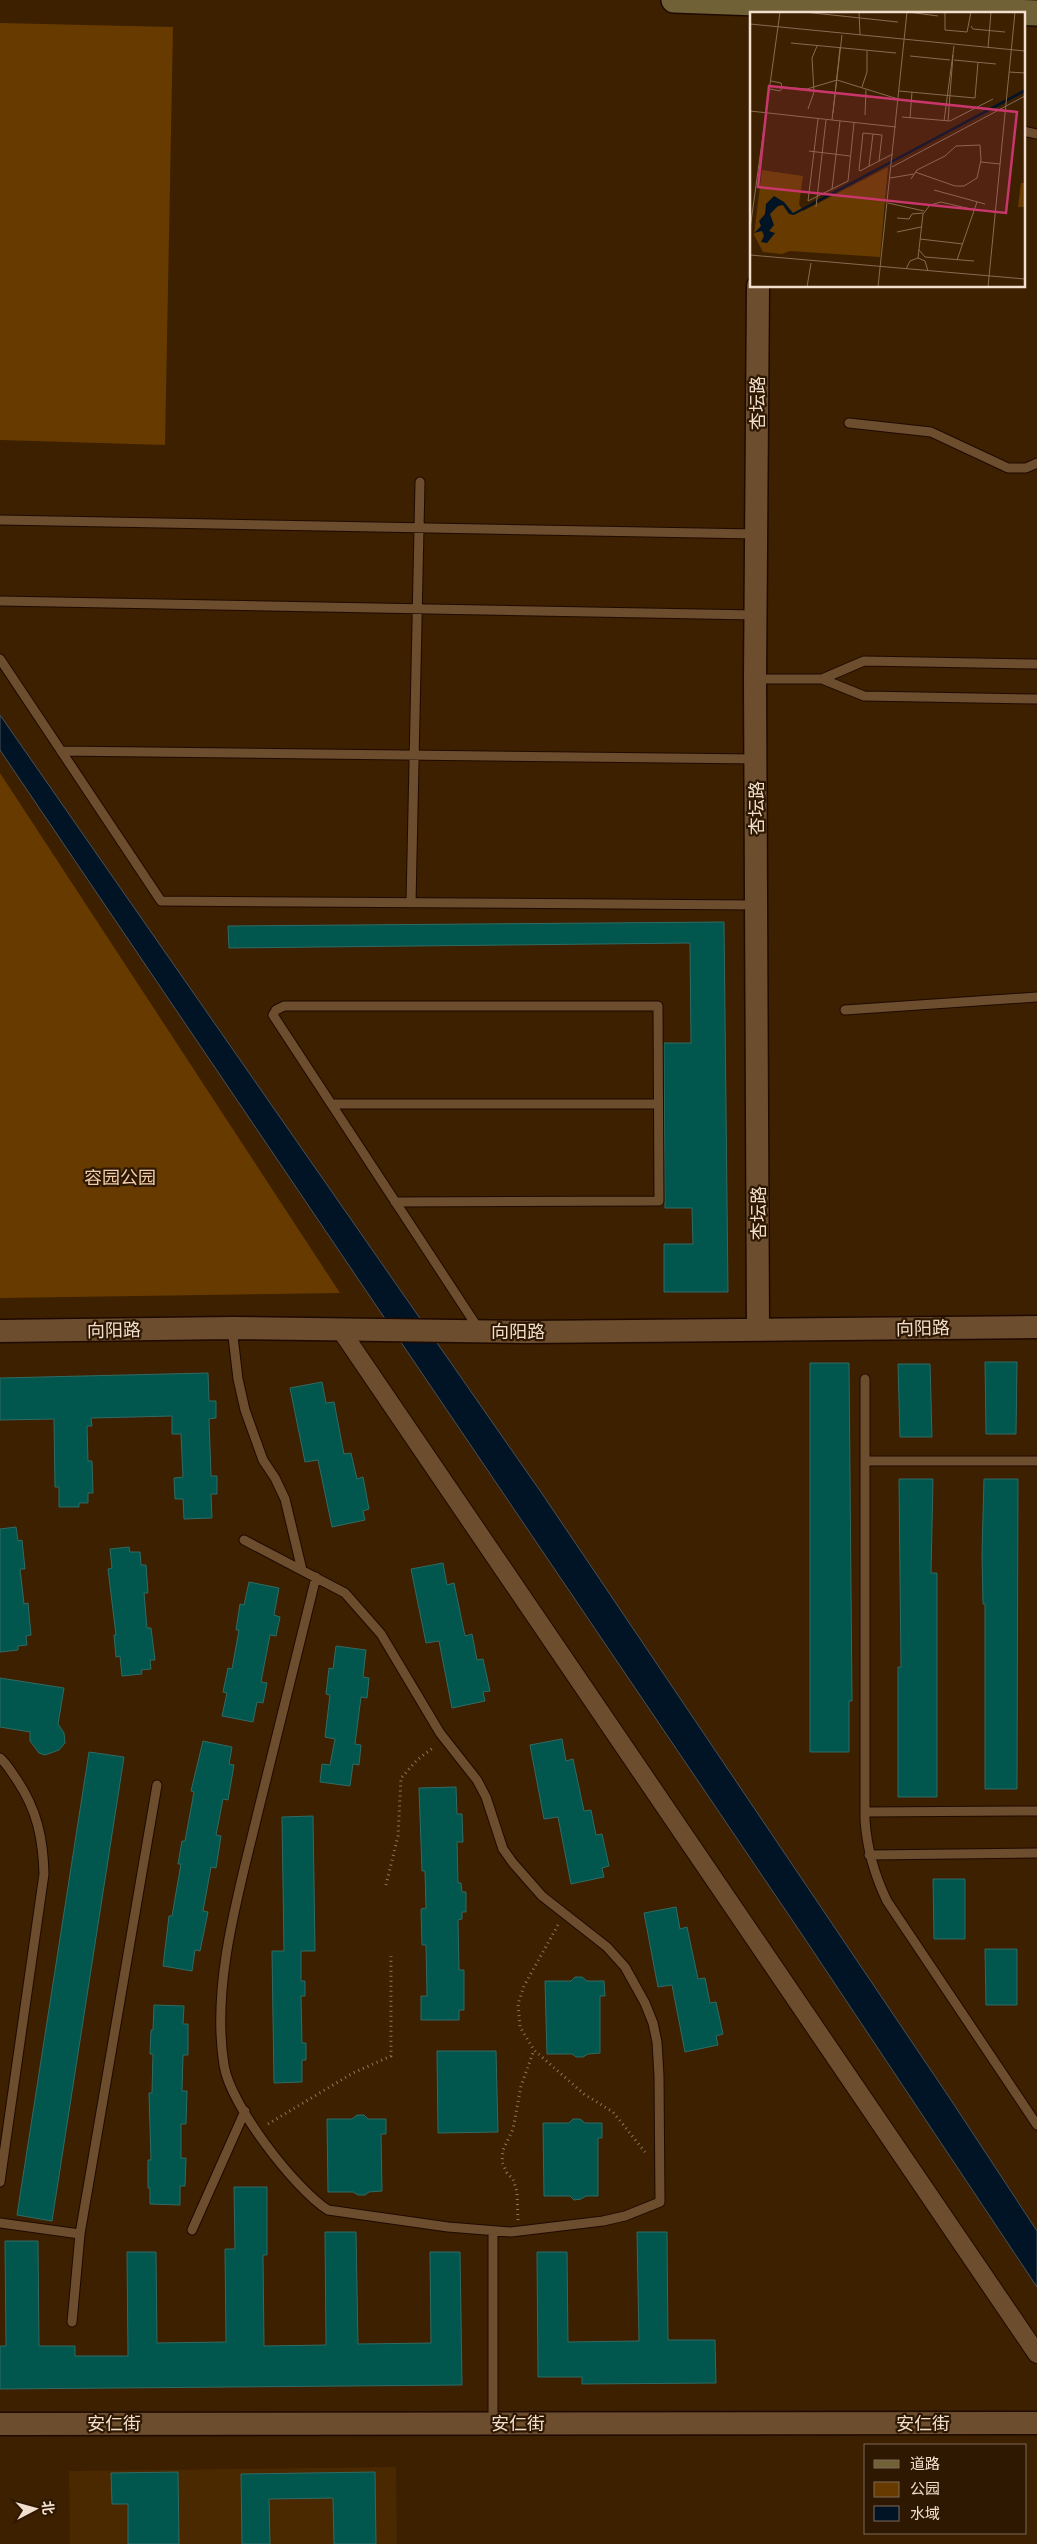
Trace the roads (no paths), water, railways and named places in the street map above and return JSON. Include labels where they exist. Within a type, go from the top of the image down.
[{"type":"main road","points":[[674,0],[759,6],[971,12]]},
{"type":"main road","points":[[1024,13],[1037,13]]},
{"type":"street","name":"杏坛路","points":[[758,288],[755,679],[758,1329]]},
{"type":"street","name":"向阳路","points":[[0,1331],[232,1328],[480,1331],[1037,1326]]},
{"type":"street","points":[[340,1329],[1037,2354]]},
{"type":"street","name":"安仁街","points":[[0,2424],[1037,2423]]},
{"type":"lane","points":[[1024,131],[1037,134]]},
{"type":"lane","points":[[849,423],[931,432],[1008,468],[1026,468],[1037,463]]},
{"type":"lane","points":[[412,903],[420,482]]},
{"type":"lane","points":[[0,520],[756,534]]},
{"type":"lane","points":[[0,601],[756,615]]},
{"type":"lane","points":[[0,659],[161,901],[757,905]]},
{"type":"lane","points":[[755,679],[822,679],[864,662],[1037,664]]},
{"type":"lane","points":[[822,679],[864,696],[1037,700]]},
{"type":"lane","points":[[61,752],[756,759]]},
{"type":"lane","points":[[845,1010],[1037,996]]},
{"type":"lane","points":[[395,1202],[659,1201],[658,1006],[284,1006],[276,1010],[273,1015],[332,1104],[395,1202],[480,1331]]},
{"type":"lane","points":[[332,1104],[658,1104]]},
{"type":"lane","points":[[232,1328],[238,1379],[245,1410],[263,1460],[276,1478],[285,1499],[302,1570]]},
{"type":"lane","points":[[865,1379],[865,1812],[869,1855],[874,1874],[887,1901],[1037,2125]]},
{"type":"lane","points":[[865,1461],[1037,1461]]},
{"type":"lane","points":[[244,1540],[316,1577],[345,1593],[381,1634],[445,1740],[477,1780],[486,1798],[503,1849],[542,1896],[607,1947],[625,1967],[639,1991],[653,2022],[659,2076],[660,2202],[625,2216],[602,2221],[518,2232],[493,2232],[328,2210],[315,2201],[257,2132],[231,2089],[224,2067],[219,2021],[220,1992],[241,1883],[316,1577]]},
{"type":"lane","points":[[0,1758],[28,1796],[39,1822],[43,1845],[44,1874],[0,2182]]},
{"type":"lane","points":[[72,2322],[80,2234],[157,1785]]},
{"type":"lane","points":[[865,1812],[1037,1811]]},
{"type":"lane","points":[[869,1855],[1037,1853]]},
{"type":"lane","points":[[192,2230],[244,2111]]},
{"type":"lane","points":[[0,2223],[80,2234]]},
{"type":"lane","points":[[493,2232],[493,2423]]},
{"type":"water","points":[[0,715],[545,1498],[951,2100],[1037,2231],[1037,2287],[805,1939],[0,750]]},
{"type":"park label","name":"容园公园","points":[[120,1177]]}]
